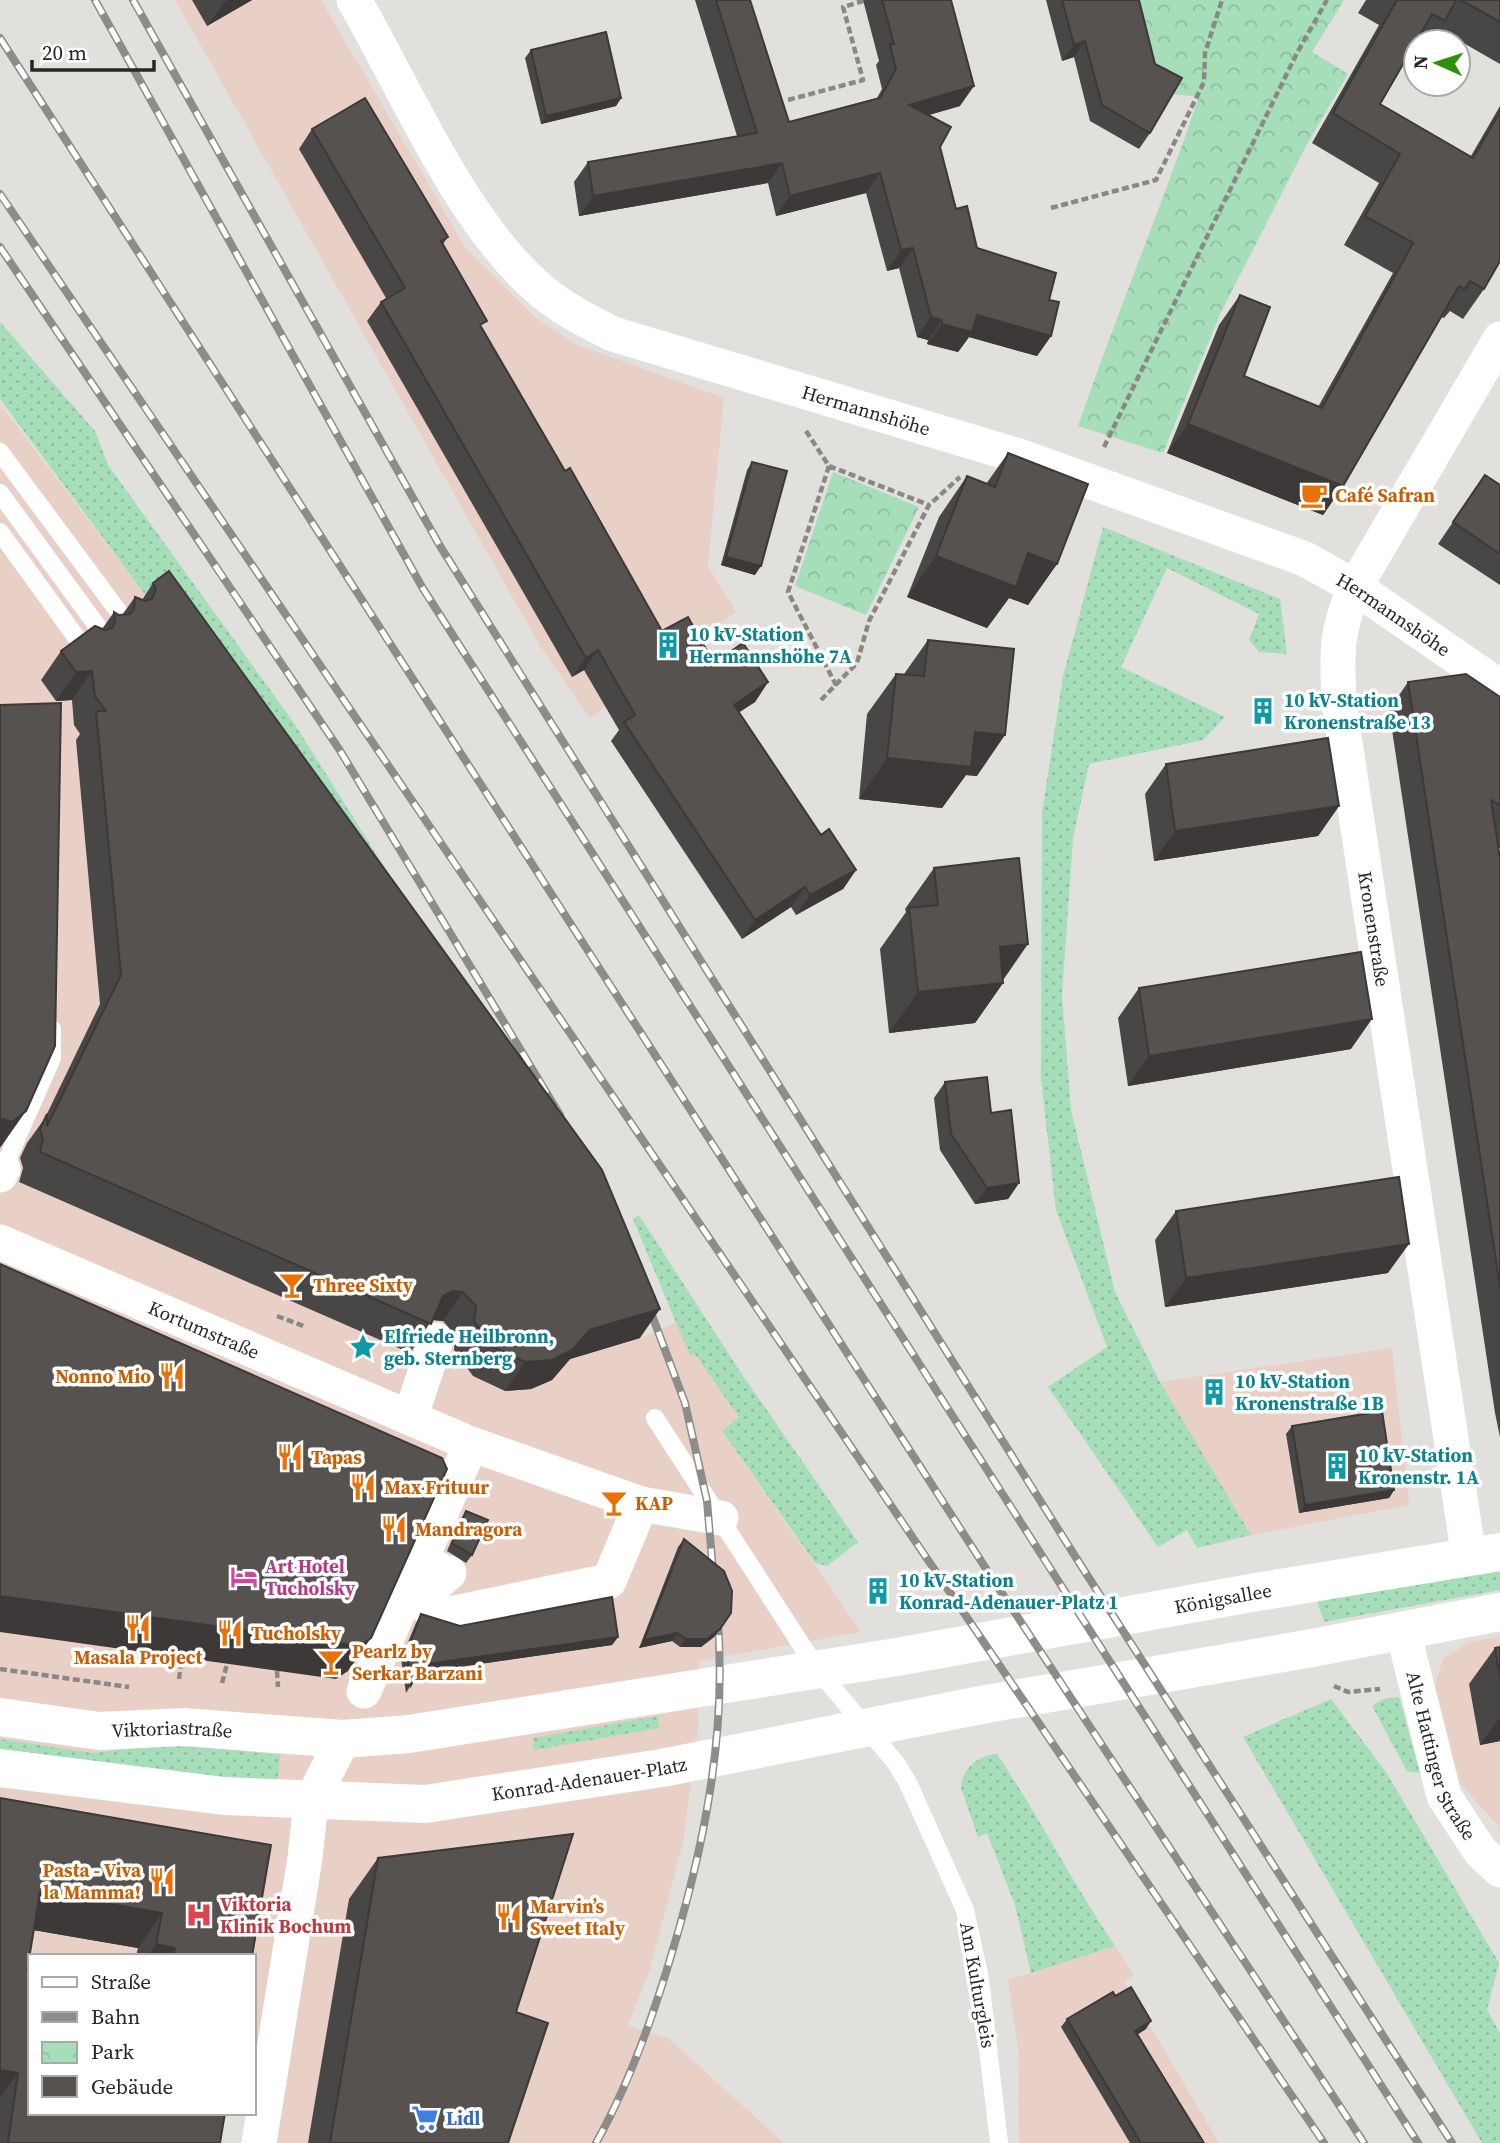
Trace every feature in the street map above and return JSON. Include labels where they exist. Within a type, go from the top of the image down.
[{"type":"main road","name":"Königsallee","points":[[817,1669],[1485,1555]]},
{"type":"main road","points":[[1403,1630],[1500,1612]]},
{"type":"main road","name":"Konrad-Adenauer-Platz","points":[[311,1802],[425,1804],[650,1770],[986,1704],[1403,1630]]},
{"type":"main road","points":[[344,1739],[409,1734],[817,1669]]},
{"type":"main road","name":"Viktoriastraße","points":[[0,1717],[99,1731],[183,1727],[344,1739]]},
{"type":"main road","points":[[0,1768],[149,1788],[311,1802]]},
{"type":"street","name":"Hermannshöhe","points":[[354,0],[466,199],[489,232],[535,285],[571,313],[612,334],[1019,456],[1305,559],[1355,587],[1500,687]]},
{"type":"street","name":"Kronenstraße","points":[[1485,1555],[1339,703],[1336,648],[1340,622],[1355,587],[1500,339]]},
{"type":"street","name":"Kortumstraße","points":[[0,1242],[471,1444]]},
{"type":"street","points":[[410,1418],[436,1340]]},
{"type":"street","points":[[364,1691],[431,1585],[471,1444],[641,1504],[721,1518]]},
{"type":"street","points":[[431,1585],[450,1614],[609,1581],[641,1504]]},
{"type":"street","name":"Alte Hattinger Straße","points":[[1403,1630],[1444,1796],[1480,1851],[1500,1870]]},
{"type":"street","points":[[259,2143],[305,1858],[311,1802],[344,1739]]},
{"type":"lane","points":[[0,452],[124,619]]},
{"type":"lane","points":[[0,493],[103,634]]},
{"type":"lane","points":[[0,532],[85,648]]},
{"type":"lane","points":[[1,1172],[52,1058],[52,1017]]},
{"type":"lane","points":[[655,1418],[817,1669],[865,1729]]},
{"type":"lane","name":"Am Kulturgleis","points":[[865,1729],[896,1763],[908,1783],[965,1910],[980,1979],[999,2143]]},
{"type":"path","points":[[1051,208],[1156,180],[1204,82],[1205,53],[1222,0]]},
{"type":"path","points":[[1091,482],[1145,360],[1297,53],[1327,0]]},
{"type":"path","points":[[788,100],[863,79],[843,7],[863,1]]},
{"type":"path","points":[[793,387],[808,438],[829,466],[929,505]]},
{"type":"path","points":[[829,466],[788,592],[836,685]]},
{"type":"path","points":[[821,700],[857,663],[869,621],[929,505],[941,493]]},
{"type":"path","points":[[179,1679],[182,1657]]},
{"type":"path","points":[[222,1683],[227,1664]]},
{"type":"path","points":[[277,1671],[278,1687]]},
{"type":"path","points":[[1348,1692],[1383,1689]]},
{"type":"shaded area","points":[[175,0],[321,0],[467,250],[537,319],[575,344],[724,398],[708,566],[736,612],[590,718],[540,646]]},
{"type":"shaded area","points":[[0,404],[149,600],[640,1338],[677,1322],[690,1356],[694,1353],[740,1417],[722,1431],[861,1632],[699,1661],[698,1728],[683,1842],[650,1969],[628,2026],[668,2038],[784,2143],[259,2143],[256,2115],[256,1954],[28,1954],[28,1961],[10,1958],[0,1924]]},
{"type":"shaded area","points":[[1392,1348],[1409,1505],[1251,1535],[1160,1382]]},
{"type":"shaded area","points":[[1500,1637],[1500,1828],[1460,1783],[1435,1685],[1443,1659],[1469,1642]]},
{"type":"shaded area","points":[[1115,1946],[1134,1975],[1124,1982],[1219,2143],[1019,2143],[1018,2049],[1008,1980]]},
{"type":"green space","points":[[1124,0],[1344,0],[1312,52],[1348,74],[1306,146],[1221,312],[1163,453],[1078,426],[1199,97],[1171,94],[1144,80]]},
{"type":"green space","points":[[0,322],[95,431],[108,465],[294,723],[461,989],[149,600],[0,399]]},
{"type":"green space","points":[[833,472],[919,507],[866,615],[795,586]]},
{"type":"green space","points":[[1103,527],[1280,599],[1287,654],[1259,652],[1249,640],[1259,614],[1167,568],[1121,667],[1225,717],[1203,740],[1089,764],[1073,838],[1062,995],[1071,1110],[1115,1292],[1160,1382],[1251,1535],[1197,1548],[1187,1530],[1158,1547],[1048,1387],[1107,1347],[1056,1210],[1041,1079],[1042,813],[1063,676]]},
{"type":"green space","points":[[639,1215],[741,1373],[858,1542],[827,1566],[815,1563],[722,1431],[739,1417],[694,1353],[690,1356],[633,1219]]},
{"type":"green space","points":[[1500,1569],[1500,1590],[1324,1622],[1317,1601]]},
{"type":"green space","points":[[1399,1697],[1420,1773],[1407,1771],[1372,1706],[1383,1699]]},
{"type":"green space","points":[[1331,1699],[1386,1772],[1499,1963],[1487,2010],[1500,2033],[1500,2143],[1482,2143],[1243,1737]]},
{"type":"green space","points":[[657,1716],[660,1728],[534,1750],[533,1738]]},
{"type":"green space","points":[[0,1739],[93,1753],[171,1744],[280,1755],[278,1779],[218,1779],[0,1754]]},
{"type":"green space","points":[[997,1754],[1115,1946],[1031,1973],[1015,1905],[987,1833],[978,1837],[961,1788],[965,1774],[973,1764],[984,1757]]},
{"type":"building","points":[[716,0],[750,0],[789,122],[880,98],[896,69],[890,45],[894,44],[882,0],[951,0],[974,86],[909,105],[951,127],[940,147],[956,209],[967,206],[977,248],[1056,273],[1049,300],[1059,302],[1051,336],[977,315],[972,332],[942,324],[942,320],[931,317],[913,248],[901,250],[880,173],[790,196],[782,163],[593,196],[588,162],[757,133]]},
{"type":"building","points":[[1062,0],[1139,0],[1155,64],[1182,78],[1150,133],[1102,105],[1085,41],[1074,45]]},
{"type":"building","points":[[1397,0],[1456,0],[1445,21],[1432,14],[1424,28],[1402,28],[1402,66],[1380,104],[1473,158],[1500,112],[1500,261],[1484,289],[1470,281],[1465,289],[1459,286],[1343,486],[1188,424],[1240,295],[1270,307],[1244,376],[1322,408],[1413,243],[1365,216],[1400,154],[1333,113]]},
{"type":"building","points":[[1461,0],[1500,0],[1500,22]]},
{"type":"building","points":[[606,32],[621,98],[546,116],[531,50]]},
{"type":"building","points":[[365,98],[448,237],[441,241],[487,321],[480,325],[565,471],[570,468],[662,631],[688,617],[714,663],[743,643],[768,682],[734,705],[821,835],[829,829],[856,870],[810,895],[805,887],[755,920],[624,722],[635,715],[598,650],[586,658],[381,302],[405,288],[312,129]]},
{"type":"building","points":[[1008,453],[1088,484],[1057,564],[1028,553],[1016,587],[936,556],[967,476],[995,487]]},
{"type":"building","points":[[752,462],[787,471],[761,566],[726,557]]},
{"type":"building","points":[[1485,475],[1500,485],[1500,554],[1453,522]]},
{"type":"building","points":[[169,571],[602,1170],[660,1309],[590,1330],[572,1350],[552,1360],[525,1362],[494,1347],[474,1321],[476,1306],[463,1292],[453,1291],[443,1296],[431,1324],[40,1152],[43,1139],[40,1129],[47,1114],[47,1126],[121,975],[96,711],[106,711],[95,696],[92,671],[76,672],[61,651],[95,626],[105,630],[112,628],[115,623],[114,612],[119,615],[130,614],[134,609],[135,597],[145,601],[152,599],[156,589],[153,583]]},
{"type":"building","points":[[928,640],[1014,649],[1005,735],[975,732],[971,767],[887,758],[896,674],[924,676]]},
{"type":"building","points":[[1466,674],[1500,697],[1500,806],[1491,800],[1500,858],[1500,1287],[1408,682]]},
{"type":"building","points":[[61,703],[55,1046],[26,1111],[12,1122],[0,1118],[0,705]]},
{"type":"building","points":[[1328,738],[1339,806],[1175,831],[1166,764]]},
{"type":"building","points":[[1019,858],[1028,944],[1000,947],[1003,983],[918,992],[909,908],[938,905],[934,868]]},
{"type":"building","points":[[1361,952],[1372,1019],[1149,1056],[1139,988]]},
{"type":"building","points":[[987,1077],[991,1113],[1011,1110],[1019,1183],[987,1188],[951,1134],[945,1082]]},
{"type":"building","points":[[1399,1177],[1409,1244],[1186,1278],[1176,1211]]},
{"type":"building","points":[[0,1264],[442,1458],[447,1469],[371,1638],[359,1646],[0,1596]]},
{"type":"building","name":"10 kV-Station Kronenstr. 1A","points":[[1382,1411],[1394,1490],[1305,1505],[1292,1426]]},
{"type":"building","points":[[466,1511],[488,1520],[472,1555],[452,1543]]},
{"type":"building","points":[[684,1539],[724,1571],[732,1591],[731,1613],[720,1629],[707,1639],[686,1639],[677,1633],[644,1640]]},
{"type":"building","points":[[612,1597],[618,1637],[421,1665],[411,1685],[407,1651],[421,1614],[460,1626]]},
{"type":"building","points":[[1500,1647],[1500,1678],[1495,1648]]},
{"type":"building","points":[[0,1798],[271,1845],[252,1954],[174,1954],[175,1948],[156,1944],[162,1913],[40,1892],[28,1954],[28,2115],[225,2115],[220,2143],[8,2143],[18,2073],[0,2070]]},
{"type":"building","points":[[573,1834],[516,2012],[548,2023],[508,2143],[330,2143],[378,1858]]},
{"type":"building","points":[[1131,1987],[1151,2021],[1135,2031],[1204,2143],[1141,2143],[1067,2019],[1113,1992],[1115,1996]]},
{"type":"railway","points":[[95,0],[422,587],[1418,2143]]},
{"type":"railway","points":[[133,0],[440,546],[1080,1564],[1452,2143]]},
{"type":"railway","points":[[0,38],[992,1578],[1364,2143]]},
{"type":"railway","points":[[0,194],[1324,2143]]},
{"type":"railway","points":[[0,247],[339,749],[560,1115]]},
{"type":"railway","points":[[647,1302],[685,1403],[707,1501],[714,1583]]},
{"type":"railway","points":[[596,2143],[619,2098],[648,2028],[694,1871],[711,1785],[716,1742],[720,1655],[717,1611]]},
{"type":"place","name":"Café Safran","points":[[1314,495]]},
{"type":"place","name":"10 kV-Station Hermannshöhe 7A","points":[[668,645]]},
{"type":"place","name":"10 kV-Station Kronenstraße 13","points":[[1263,711]]},
{"type":"place","name":"Three Sixty","points":[[292,1285]]},
{"type":"place","name":"Elfriede Heilbronn, geb. Sternberg","points":[[363,1347]]},
{"type":"place","name":"Nonno Mio","points":[[172,1376]]},
{"type":"place","name":"10 kV-Station Kronenstraße 1B","points":[[1214,1392]]},
{"type":"place","name":"Tapas","points":[[290,1457]]},
{"type":"place","name":"10 kV-Station Kronenstr. 1A","points":[[1337,1466]]},
{"type":"place","name":"Max Frituur","points":[[363,1487]]},
{"type":"place","name":"KAP","points":[[614,1503]]},
{"type":"place","name":"Mandragora","points":[[394,1529]]},
{"type":"place","name":"Art Hotel Tucholsky","points":[[244,1577]]},
{"type":"place","name":"10 kV-Station Konrad-Adenauer-Platz 1","points":[[878,1591]]},
{"type":"place","name":"Masala Project","points":[[138,1628]]},
{"type":"place","name":"Tucholsky","points":[[230,1633]]},
{"type":"place","name":"Pearlz by Serkar Barzani","points":[[331,1662]]},
{"type":"place","name":"Pasta - Viva la Mamma!","points":[[162,1881]]},
{"type":"place","name":"Viktoria Klinik Bochum","points":[[199,1915]]},
{"type":"place","name":"Marvin’s Sweet Italy","points":[[509,1917]]},
{"type":"place","name":"Lidl","points":[[425,2118]]}]
